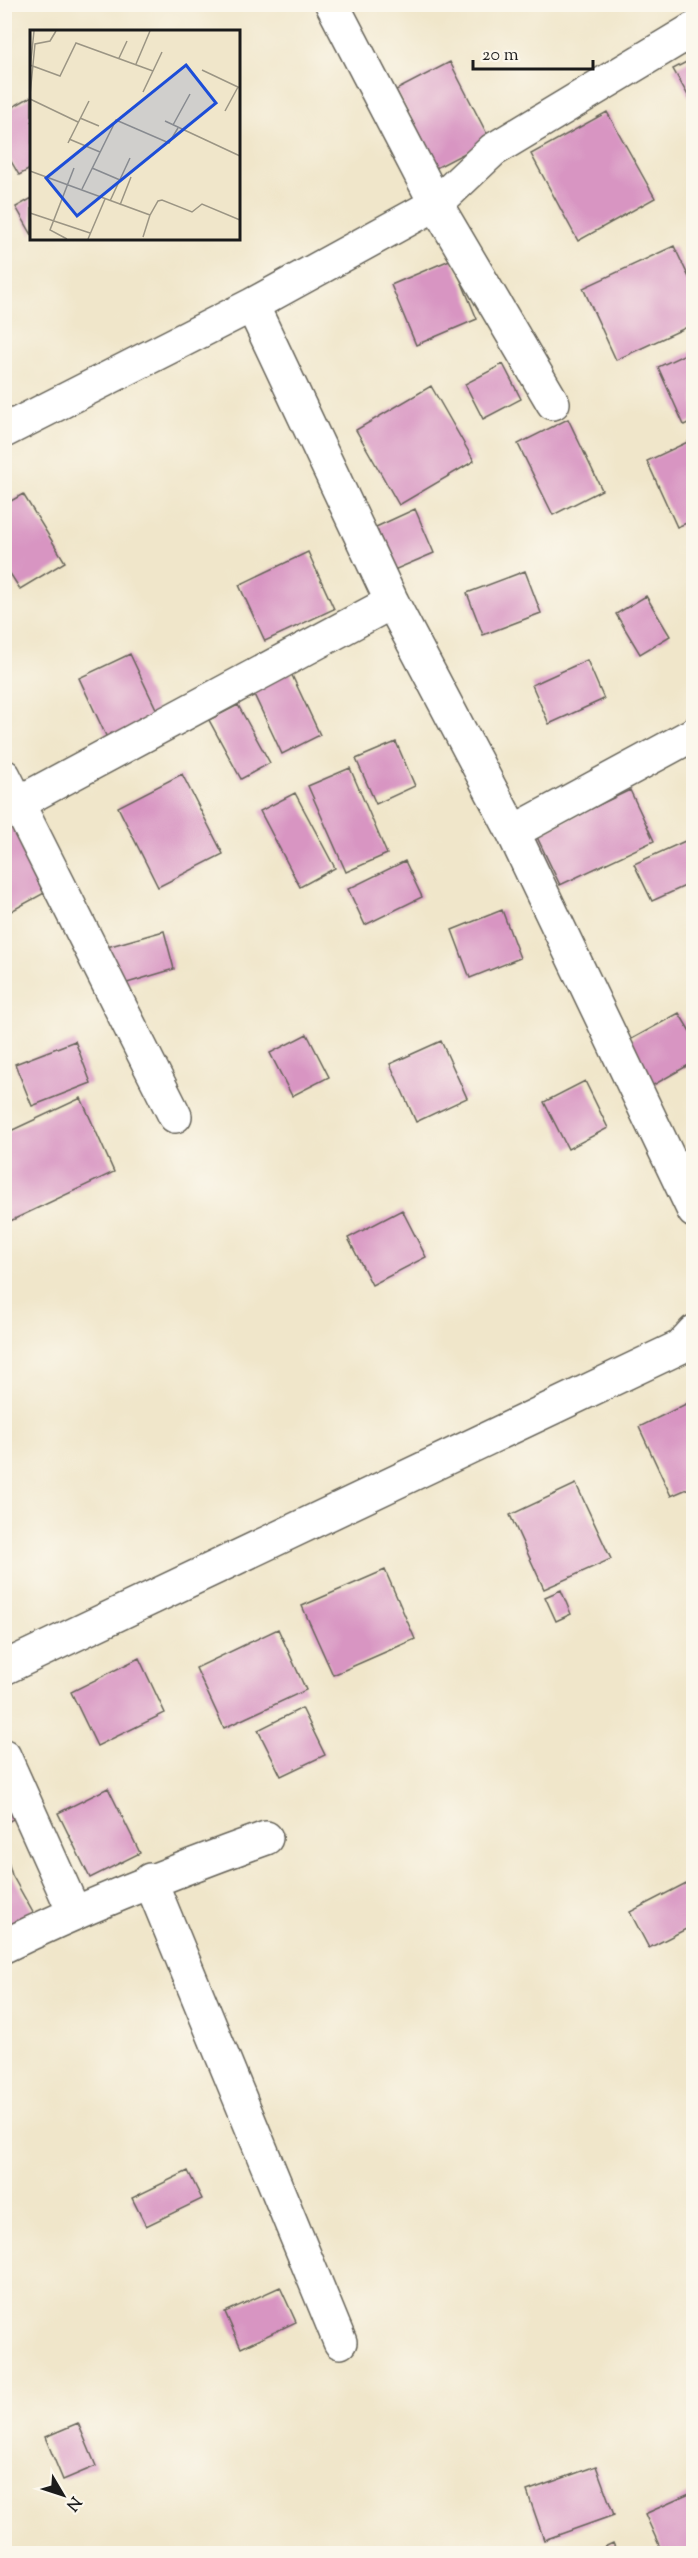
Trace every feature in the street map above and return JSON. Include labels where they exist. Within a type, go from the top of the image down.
[{"type":"street","points":[[332,4],[436,204],[553,403]]},
{"type":"street","points":[[4,431],[252,305],[436,204],[493,150],[693,29]]},
{"type":"street","points":[[252,305],[392,602],[513,832],[693,1211]]},
{"type":"street","points":[[175,1116],[11,789],[392,602]]},
{"type":"street","points":[[513,832],[693,734]]},
{"type":"street","points":[[4,1668],[681,1347],[693,1332]]},
{"type":"street","points":[[4,1756],[74,1912]]},
{"type":"street","points":[[4,1946],[74,1912],[150,1880],[266,1838]]},
{"type":"street","points":[[150,1880],[340,2342]]},
{"type":"building","points":[[694,58],[694,106],[673,69]]},
{"type":"building","points":[[450,62],[490,140],[436,168],[396,90]]},
{"type":"building","points":[[30,97],[30,169],[19,175],[4,149],[4,112]]},
{"type":"building","points":[[607,112],[655,198],[578,241],[531,154]]},
{"type":"building","points":[[30,199],[30,232],[16,207]]},
{"type":"building","points":[[674,246],[694,288],[694,324],[616,360],[583,288]]},
{"type":"building","points":[[452,259],[477,319],[416,345],[391,285]]},
{"type":"building","points":[[694,350],[694,420],[684,425],[658,367]]},
{"type":"building","points":[[503,364],[521,399],[483,419],[465,384]]},
{"type":"building","points":[[431,386],[474,461],[399,505],[356,430]]},
{"type":"building","points":[[568,419],[602,490],[553,515],[518,444]]},
{"type":"building","points":[[694,439],[694,520],[677,527],[647,461]]},
{"type":"building","points":[[23,494],[65,562],[20,589],[4,564],[4,505]]},
{"type":"building","points":[[415,509],[434,553],[394,570],[376,527]]},
{"type":"building","points":[[308,552],[334,609],[265,641],[239,585]]},
{"type":"building","points":[[525,571],[541,613],[483,635],[467,593]]},
{"type":"building","points":[[646,596],[670,636],[640,654],[616,614]]},
{"type":"building","points":[[130,654],[159,715],[108,740],[79,678]]},
{"type":"building","points":[[587,660],[604,699],[549,724],[532,685]]},
{"type":"building","points":[[289,669],[320,735],[282,754],[251,688]]},
{"type":"building","points":[[238,705],[270,763],[241,779],[209,720]]},
{"type":"building","points":[[396,742],[415,786],[376,804],[356,759]]},
{"type":"building","points":[[350,768],[387,854],[346,872],[308,786]]},
{"type":"building","points":[[182,774],[223,854],[158,887],[118,807]]},
{"type":"building","points":[[630,790],[654,841],[560,885],[536,835]]},
{"type":"building","points":[[295,793],[335,868],[300,887],[260,811]]},
{"type":"building","points":[[13,827],[48,891],[4,915],[4,831]]},
{"type":"building","points":[[694,837],[694,882],[652,901],[634,864]]},
{"type":"building","points":[[405,861],[422,897],[365,925],[348,889]]},
{"type":"building","points":[[502,910],[520,958],[470,978],[452,930]]},
{"type":"building","points":[[164,931],[174,969],[117,986],[107,947]]},
{"type":"building","points":[[679,1013],[694,1038],[694,1062],[650,1087],[626,1042]]},
{"type":"building","points":[[307,1034],[329,1077],[292,1096],[270,1053]]},
{"type":"building","points":[[75,1041],[91,1083],[32,1106],[15,1064]]},
{"type":"building","points":[[441,1041],[467,1098],[416,1122],[390,1064]]},
{"type":"building","points":[[585,1081],[608,1128],[568,1149],[544,1102]]},
{"type":"building","points":[[81,1098],[114,1172],[6,1223],[4,1134]]},
{"type":"building","points":[[402,1210],[426,1257],[372,1285],[348,1238]]},
{"type":"building","points":[[694,1400],[694,1486],[671,1496],[639,1427]]},
{"type":"building","points":[[576,1484],[611,1559],[544,1589],[510,1515]]},
{"type":"building","points":[[385,1570],[415,1639],[333,1675],[302,1606]]},
{"type":"building","points":[[561,1590],[571,1614],[556,1621],[545,1597]]},
{"type":"building","points":[[278,1629],[306,1690],[224,1728],[196,1668]]},
{"type":"building","points":[[139,1658],[165,1713],[97,1746],[71,1692]]},
{"type":"building","points":[[302,1708],[325,1755],[281,1776],[258,1730]]},
{"type":"building","points":[[108,1788],[140,1853],[90,1878],[58,1813]]},
{"type":"building","points":[[4,1797],[15,1818],[4,1824]]},
{"type":"building","points":[[8,1862],[12,1875],[36,1918],[4,1934],[4,1864]]},
{"type":"building","points":[[694,1879],[694,1925],[649,1948],[630,1912]]},
{"type":"building","points":[[188,2171],[202,2199],[146,2226],[132,2198]]},
{"type":"building","points":[[280,2287],[296,2322],[241,2348],[225,2312]]},
{"type":"building","points":[[78,2423],[96,2466],[63,2480],[45,2437]]},
{"type":"building","points":[[596,2466],[614,2515],[544,2540],[527,2491]]},
{"type":"building","points":[[694,2492],[694,2550],[686,2554],[663,2554],[645,2514]]},
{"type":"building","points":[[613,2543],[618,2554],[589,2554]]}]
